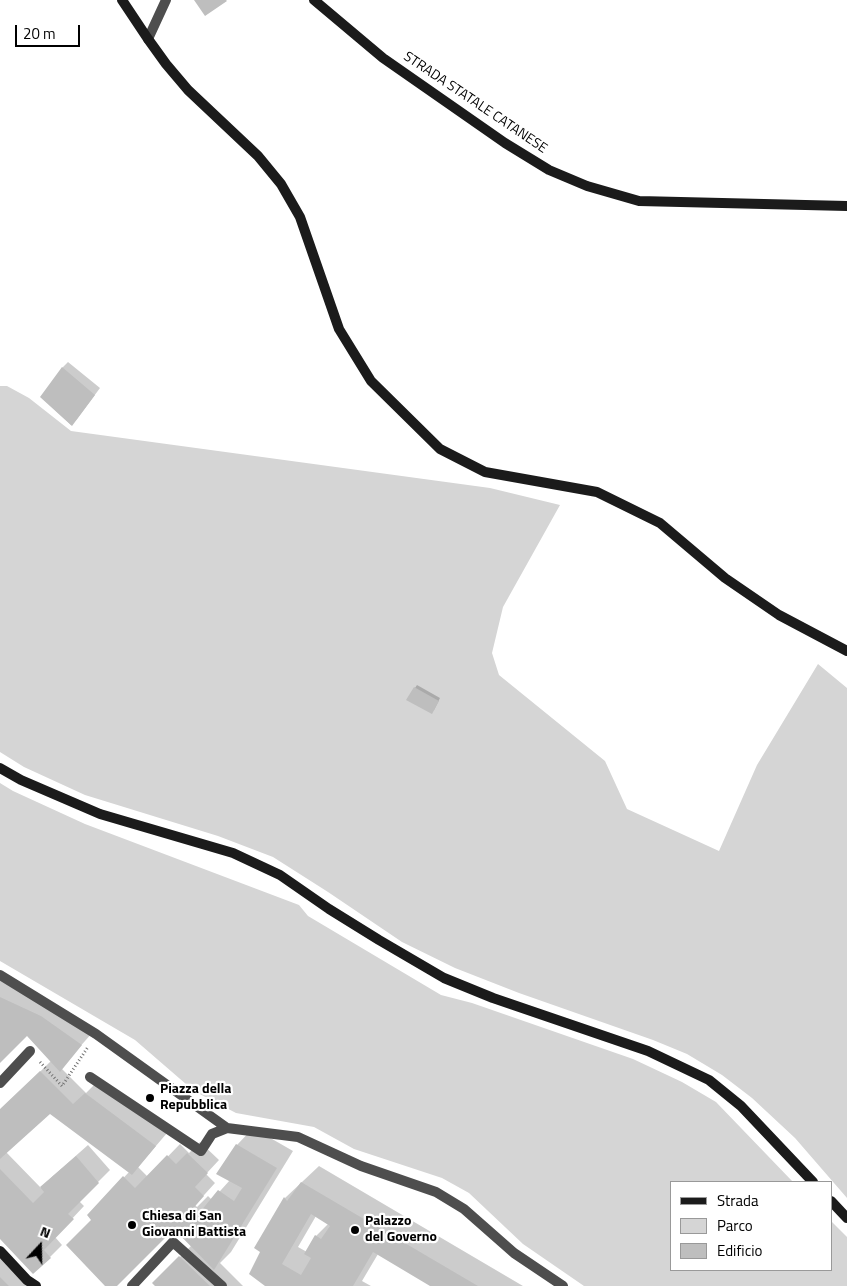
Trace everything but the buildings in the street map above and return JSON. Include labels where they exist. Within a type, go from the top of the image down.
[{"type":"main road","points":[[122,0],[166,64],[188,90],[258,156],[281,184],[300,217],[339,329],[371,381],[440,449],[485,472],[597,492],[660,523],[725,578],[779,615],[847,651]]},
{"type":"main road","name":"STRADA STATALE CATANESE","points":[[314,0],[383,58],[505,142],[549,170],[587,186],[639,201],[847,206]]},
{"type":"main road","points":[[0,768],[21,780],[100,814],[233,853],[280,875],[379,940],[444,978],[493,998],[648,1051],[708,1080],[741,1106],[812,1181]]},
{"type":"main road","points":[[832,1202],[847,1218]]},
{"type":"main road","points":[[0,1252],[27,1280],[36,1286]]},
{"type":"street","points":[[148,39],[166,0]]},
{"type":"street","points":[[0,975],[94,1032],[228,1128]]},
{"type":"street","points":[[0,1083],[30,1051]]},
{"type":"street","points":[[90,1077],[201,1151],[212,1134],[228,1128],[298,1137],[361,1166],[436,1192],[464,1208],[514,1253],[563,1286]]},
{"type":"street","points":[[132,1286],[173,1242],[222,1286]]},
{"type":"path","points":[[30,1051],[62,1086],[94,1032]]},
{"type":"green space","points":[[0,386],[7,386],[29,398],[71,431],[490,488],[560,505],[503,607],[492,653],[499,675],[605,761],[627,809],[719,851],[757,765],[818,664],[847,688],[847,1198],[795,1138],[752,1098],[722,1075],[687,1054],[455,968],[402,942],[273,857],[218,836],[85,795],[24,767],[0,752]]},
{"type":"green space","points":[[0,783],[13,791],[85,824],[299,905],[308,916],[441,995],[472,1003],[633,1059],[682,1082],[716,1102],[792,1181],[670,1181],[670,1271],[832,1271],[832,1222],[847,1237],[847,1286],[584,1286],[523,1244],[469,1193],[442,1178],[354,1149],[314,1127],[236,1113],[194,1091],[135,1040],[0,961]]},
{"type":"place","name":"Piazza della Repubblica","points":[[150,1098]]},
{"type":"place","name":"Chiesa di San Giovanni Battista","points":[[132,1225]]},
{"type":"place","name":"Palazzo del Governo","points":[[355,1230]]}]
